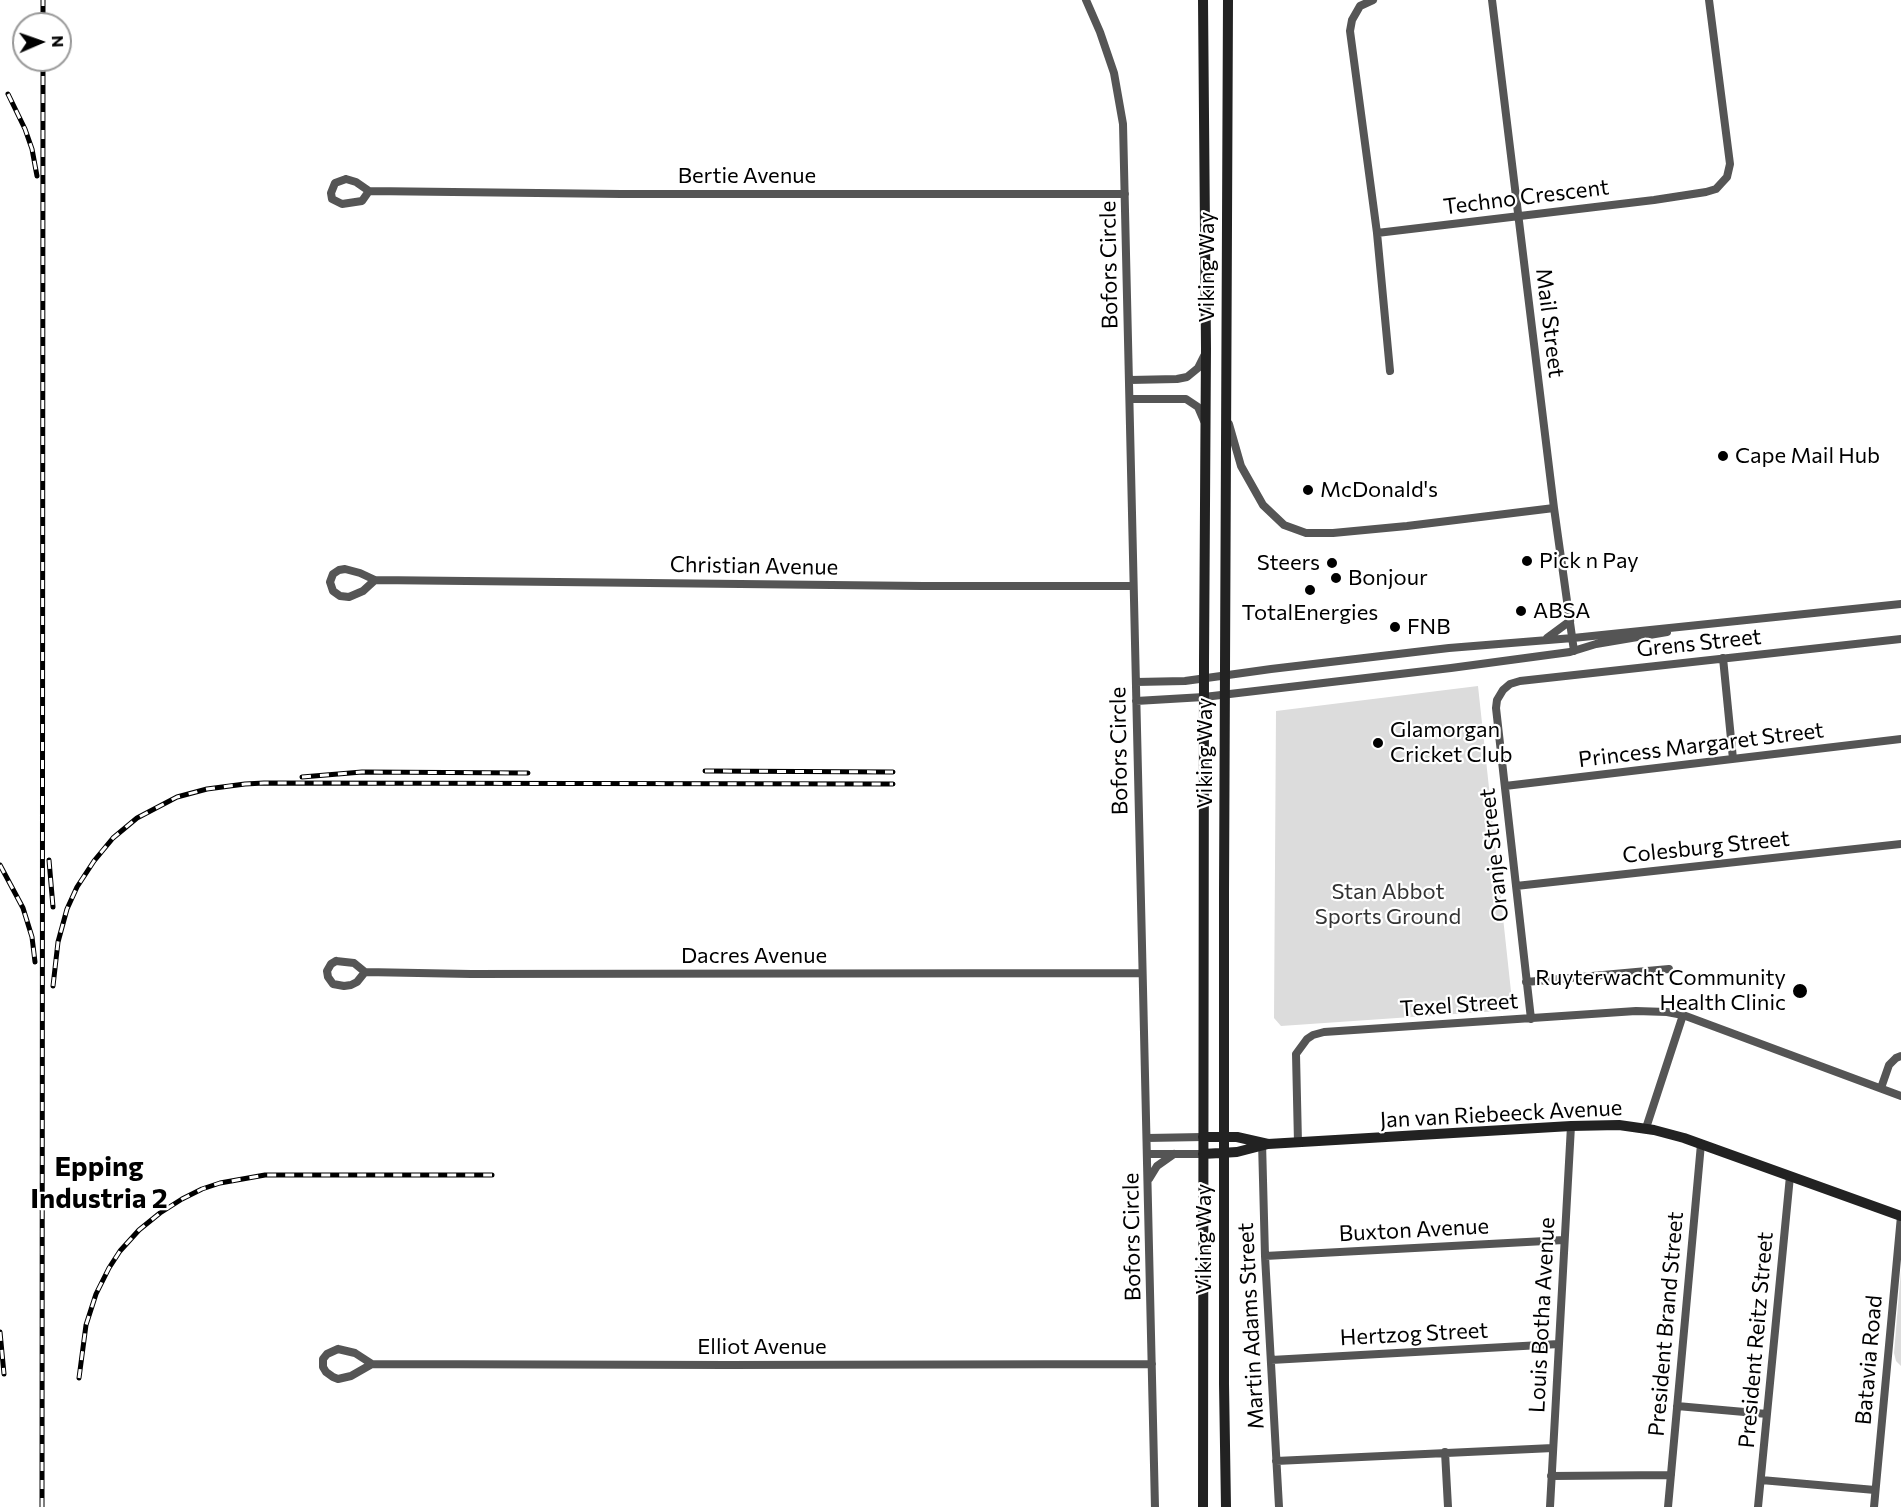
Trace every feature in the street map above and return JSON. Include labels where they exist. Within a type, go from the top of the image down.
[{"type":"main road","name":"Viking Way","points":[[1203,0],[1206,348],[1203,1507]]},
{"type":"main road","name":"Viking Way","points":[[1226,1507],[1224,695],[1228,0]]},
{"type":"main road","name":"Jan van Riebeeck Avenue","points":[[1203,1137],[1224,1136],[1264,1144],[1571,1126],[1619,1125],[1646,1128],[1701,1144],[1901,1216]]},
{"type":"main road","name":"Jan van Riebeeck Avenue","points":[[1203,1154],[1237,1152],[1264,1144]]},
{"type":"street","name":"Bofors Circle","points":[[1086,0],[1105,44],[1118,92],[1123,124],[1155,1507]]},
{"type":"street","points":[[1373,0],[1360,6],[1352,20],[1350,31],[1377,233],[1390,371]]},
{"type":"street","name":"Mail Street","points":[[1492,0],[1554,508],[1574,651]]},
{"type":"street","name":"Techno Crescent","points":[[1377,233],[1716,189],[1725,180],[1730,165],[1709,0]]},
{"type":"street","points":[[346,179],[356,182],[369,191],[358,202],[342,204],[334,201],[331,193],[335,183],[346,179]]},
{"type":"street","name":"Bertie Avenue","points":[[369,191],[621,194],[1125,194]]},
{"type":"street","points":[[1130,380],[1177,379],[1191,376],[1200,365],[1206,348]]},
{"type":"street","points":[[1130,399],[1179,398],[1191,401],[1200,410],[1206,431]]},
{"type":"street","points":[[1225,411],[1237,455],[1263,505],[1284,525],[1306,533],[1333,533],[1455,521],[1554,508]]},
{"type":"street","name":"Christian Avenue","points":[[375,580],[363,591],[349,597],[342,597],[333,591],[330,582],[333,574],[345,569],[375,580],[1133,586]]},
{"type":"street","points":[[1136,682],[1185,681],[1225,674],[1449,648],[1573,638],[1901,604]]},
{"type":"street","points":[[1543,640],[1570,621]]},
{"type":"street","points":[[1136,701],[1224,695],[1451,668],[1574,651],[1596,644],[1692,626]]},
{"type":"street","name":"Grens Street","points":[[1503,690],[1510,684],[1520,681],[1901,639]]},
{"type":"street","points":[[1724,658],[1733,759]]},
{"type":"street","name":"Oranje Street","points":[[1503,690],[1497,700],[1496,708],[1530,1019]]},
{"type":"street","name":"Princess Margaret Street","points":[[1504,786],[1901,739]]},
{"type":"street","name":"Colesburg Street","points":[[1516,886],[1901,844]]},
{"type":"street","points":[[336,961],[354,963],[365,972],[357,982],[344,986],[333,984],[327,974],[328,968],[336,961]]},
{"type":"street","points":[[1526,982],[1669,969]]},
{"type":"street","name":"Dacres Avenue","points":[[365,972],[1142,974]]},
{"type":"street","name":"Texel Street","points":[[1298,1143],[1295,1062],[1299,1048],[1310,1036],[1324,1032],[1647,1011],[1683,1015],[1901,1096]]},
{"type":"street","points":[[1646,1128],[1683,1015]]},
{"type":"street","points":[[1881,1088],[1889,1065],[1901,1056]]},
{"type":"street","name":"Louis Botha Avenue","points":[[1550,1507],[1571,1126]]},
{"type":"street","name":"Jan van Riebeeck Avenue","points":[[1147,1138],[1203,1137]]},
{"type":"street","name":"Martin Adams Street","points":[[1264,1144],[1265,1256],[1279,1507]]},
{"type":"street","name":"President Brand Street","points":[[1668,1507],[1701,1144]]},
{"type":"street","name":"Jan van Riebeeck Avenue","points":[[1148,1154],[1203,1154]]},
{"type":"street","points":[[1149,1181],[1157,1166],[1175,1154]]},
{"type":"street","name":"President Reitz Street","points":[[1758,1507],[1790,1176]]},
{"type":"street","name":"Batavia Road","points":[[1874,1507],[1901,1216]]},
{"type":"street","name":"Buxton Avenue","points":[[1265,1256],[1564,1240]]},
{"type":"street","name":"Hertzog Street","points":[[1271,1360],[1559,1344]]},
{"type":"street","points":[[338,1349],[355,1353],[372,1364],[351,1376],[338,1378],[326,1372],[323,1359],[327,1354],[338,1349]]},
{"type":"street","name":"Elliot Avenue","points":[[372,1364],[1152,1364]]},
{"type":"street","points":[[1677,1406],[1767,1414]]},
{"type":"street","points":[[1276,1461],[1553,1448]]},
{"type":"street","points":[[1445,1452],[1448,1507]]},
{"type":"street","points":[[1551,1476],[1671,1475]]},
{"type":"street","points":[[1761,1480],[1875,1490]]},
{"type":"green space","name":"Stan Abbot Sports Ground","points":[[1478,686],[1513,1010],[1281,1026],[1274,1018],[1276,711]]},
{"type":"green space","points":[[1901,1270],[1901,1366],[1896,1361],[1894,1353]]},
{"type":"railway","points":[[43,0],[43,12]]},
{"type":"railway","points":[[42,1507],[43,72]]},
{"type":"railway","points":[[8,94],[25,129],[32,149],[37,176]]},
{"type":"railway","points":[[705,771],[893,772]]},
{"type":"railway","points":[[302,777],[362,772],[528,773]]},
{"type":"railway","points":[[53,986],[58,942],[67,909],[77,887],[94,861],[113,838],[137,818],[177,797],[207,789],[264,783],[893,784]]},
{"type":"railway","points":[[49,860],[53,907]]},
{"type":"railway","points":[[0,865],[23,908],[32,937],[35,962]]},
{"type":"railway","points":[[79,1378],[86,1325],[96,1294],[120,1251],[139,1230],[160,1213],[202,1189],[220,1183],[265,1175],[492,1175]]},
{"type":"railway","points":[[0,1332],[4,1374]]},
{"type":"place","name":"Cape Mail Hub","points":[[1723,456]]},
{"type":"place","name":"McDonald's","points":[[1308,490]]},
{"type":"place","name":"Pick n Pay","points":[[1527,561]]},
{"type":"place","name":"Steers","points":[[1332,563]]},
{"type":"place","name":"Bonjour","points":[[1336,578]]},
{"type":"place","name":"TotalEnergies","points":[[1310,590]]},
{"type":"place","name":"ABSA","points":[[1521,611]]},
{"type":"place","name":"FNB","points":[[1395,627]]},
{"type":"place","name":"Glamorgan Cricket Club","points":[[1378,743]]},
{"type":"place","name":"Ruyterwacht Community Health Clinic","points":[[1800,991]]},
{"type":"district","name":"Epping Industria 2","points":[[99,1183]]}]
